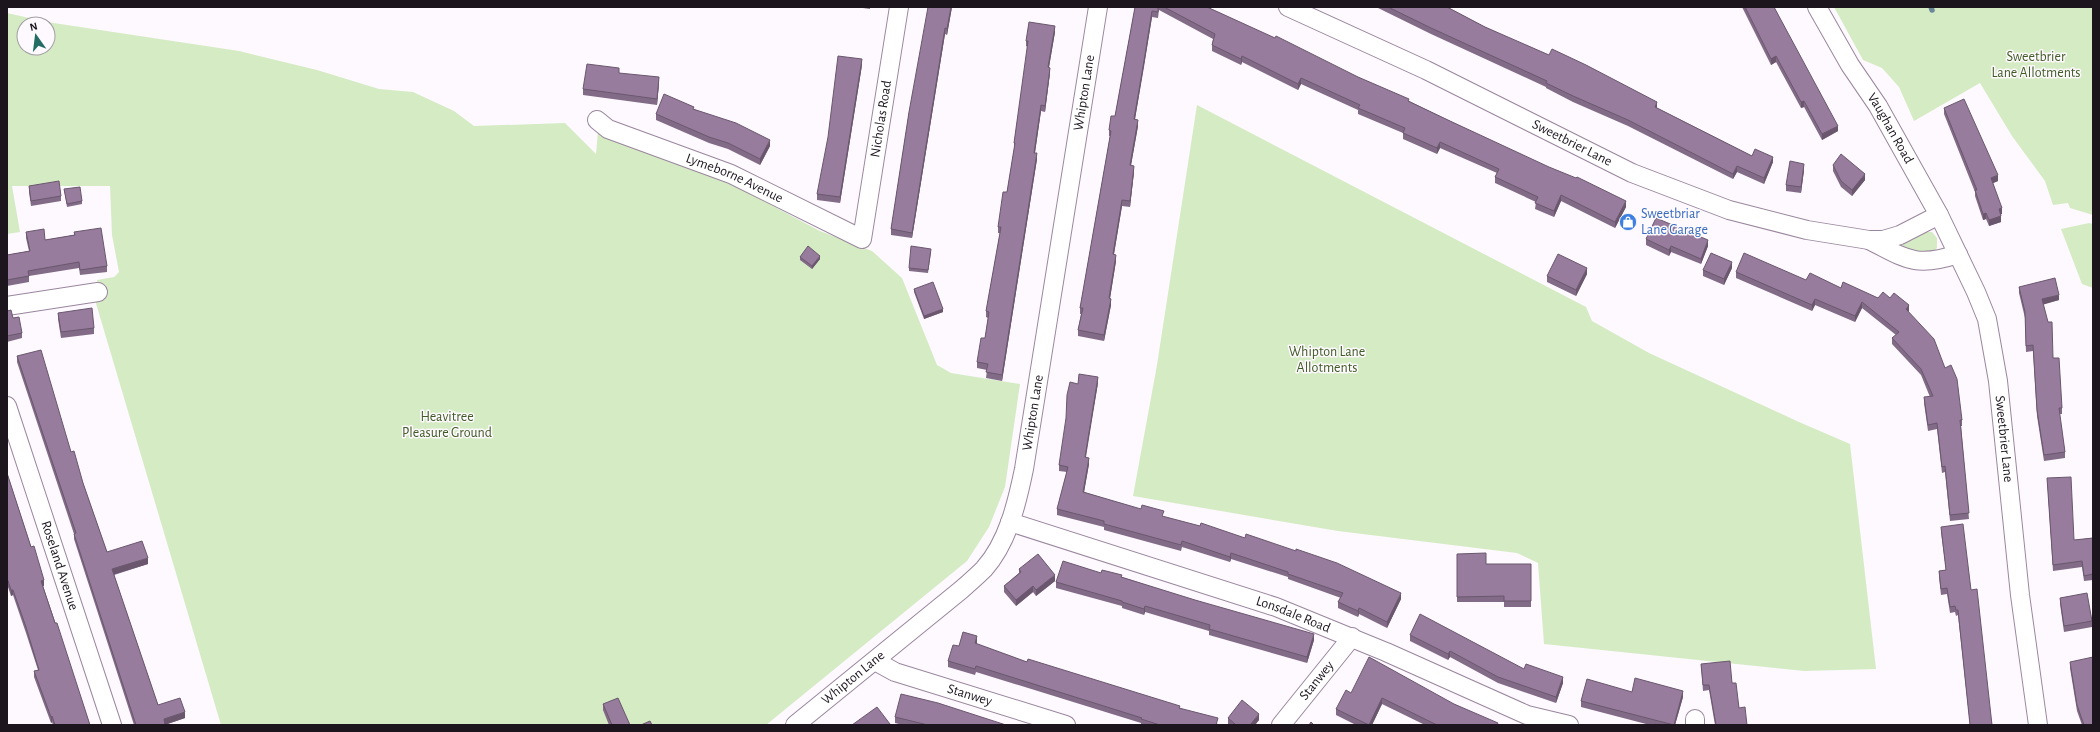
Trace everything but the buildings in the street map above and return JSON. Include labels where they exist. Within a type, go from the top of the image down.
[{"type":"street","name":"Nicholas Road","points":[[864,231],[899,7]]},
{"type":"street","name":"Sweetbrier Lane","points":[[1288,7],[1426,70],[1632,174],[1662,187],[1729,210],[1808,230],[1869,240],[1883,240],[1900,235],[1939,215]]},
{"type":"street","name":"Vaughan Road","points":[[1817,7],[1850,65],[1878,106],[1939,215],[1958,254]]},
{"type":"street","name":"Whipton Lane","points":[[795,725],[962,590],[985,568],[1002,542],[1010,522],[1024,469],[1092,9]]},
{"type":"street","name":"Lymeborne Avenue","points":[[597,120],[608,129],[731,174],[862,239],[864,231]]},
{"type":"street","name":"Sweetbrier Lane","points":[[1869,240],[1905,258],[1926,262],[1958,254],[1987,319],[1995,361],[2020,595],[2038,725]]},
{"type":"street","points":[[7,306],[98,292]]},
{"type":"street","name":"Roseland Avenue","points":[[7,406],[112,725]]},
{"type":"street","name":"Lonsdale Road","points":[[1010,522],[1276,607],[1352,637],[1527,715],[1569,725]]},
{"type":"street","name":"Stanwey","points":[[1281,725],[1352,637]]},
{"type":"street","name":"Stanwey","points":[[875,661],[895,672],[1066,725]]},
{"type":"green space","name":"Sweetbrier Lane Allotments","points":[[1834,7],[2093,7],[2093,215],[2070,208],[2068,203],[2053,205],[2045,181],[2012,136],[1980,83],[1914,121],[1899,87],[1882,68],[1863,60]]},
{"type":"green space","name":"Heavitree Pleasure Ground","points":[[7,13],[20,16],[16,16],[16,56],[56,56],[56,23],[239,51],[317,70],[379,89],[413,92],[454,111],[474,126],[565,123],[596,154],[598,131],[739,188],[820,231],[872,251],[902,278],[937,365],[951,373],[1020,384],[1005,487],[989,527],[967,561],[766,725],[221,725],[95,300],[100,299],[97,280],[114,277],[119,272],[112,235],[110,186],[12,186],[20,232],[7,234]]},
{"type":"green space","name":"Whipton Lane Allotments","points":[[1197,105],[1586,307],[1592,321],[1649,353],[1850,444],[1876,669],[1804,671],[1544,644],[1538,563],[1517,553],[1338,531],[1133,496],[1157,365]]},
{"type":"green space","points":[[2089,223],[2093,224],[2093,288],[2082,284],[2061,229]]},
{"type":"green space","points":[[1926,232],[1932,232],[1937,238],[1937,248],[1927,254],[1909,252],[1891,245]]},
{"type":"place","name":"Sweetbriar Lane Garage","points":[[1628,222]]}]
